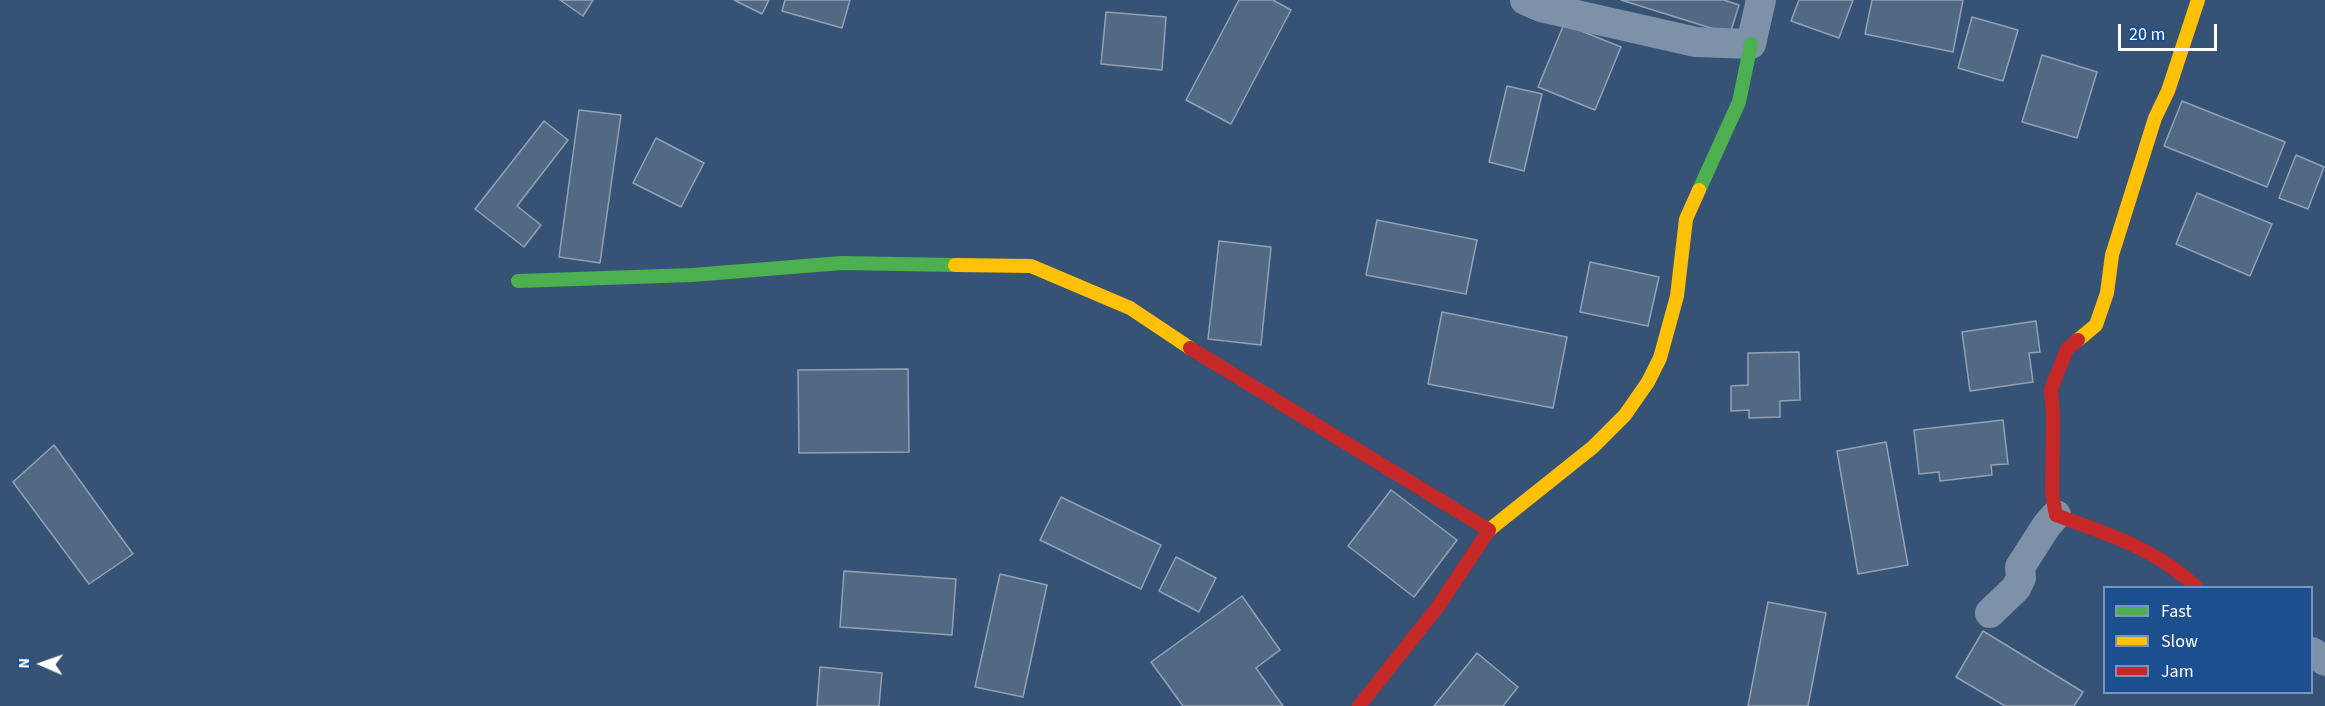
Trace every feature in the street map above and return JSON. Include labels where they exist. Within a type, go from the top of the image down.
[{"type":"street","points":[[1525,0],[1542,7],[1696,42],[1751,44]]},
{"type":"street","points":[[1361,706],[1437,608],[1489,530],[1593,447],[1624,415],[1648,382],[1660,357],[1677,296],[1686,219],[1739,102],[1761,0]]},
{"type":"street","points":[[2056,515],[2052,494],[2053,417],[2050,389],[2067,349],[2096,325],[2107,293],[2112,255],[2155,118],[2168,91],[2198,0]]},
{"type":"street","points":[[518,281],[692,275],[842,263],[1031,266],[1130,308],[1223,370],[1489,530]]},
{"type":"street","points":[[2056,515],[2150,554],[2188,577],[2195,586]]},
{"type":"street","points":[[1990,613],[2016,588],[2021,578],[2020,567],[2056,515]]},
{"type":"building","points":[[560,0],[593,0],[583,16]]},
{"type":"building","points":[[734,0],[769,0],[762,14]]},
{"type":"building","points":[[785,0],[850,0],[842,28],[782,11]]},
{"type":"building","points":[[1239,0],[1273,0],[1291,10],[1231,124],[1186,100]]},
{"type":"building","points":[[1621,0],[1724,0],[1739,5],[1730,34]]},
{"type":"building","points":[[1799,0],[1853,0],[1839,38],[1791,21]]},
{"type":"building","points":[[1872,0],[1963,0],[1953,52],[1865,34]]},
{"type":"building","points":[[1106,12],[1166,17],[1162,70],[1101,64]]},
{"type":"building","points":[[1972,17],[2018,30],[2003,81],[1958,68]]},
{"type":"building","points":[[1564,24],[1621,47],[1595,110],[1538,87]]},
{"type":"building","points":[[2042,55],[2097,72],[2077,138],[2022,122]]},
{"type":"building","points":[[1507,86],[1542,94],[1524,171],[1489,162]]},
{"type":"building","points":[[2182,101],[2285,142],[2267,187],[2164,146]]},
{"type":"building","points":[[579,110],[621,115],[600,263],[559,257]]},
{"type":"building","points":[[544,121],[568,140],[517,206],[541,225],[524,247],[475,209]]},
{"type":"building","points":[[656,138],[704,163],[681,207],[633,183]]},
{"type":"building","points":[[2296,155],[2324,167],[2308,209],[2279,198]]},
{"type":"building","points":[[2197,193],[2272,224],[2250,276],[2176,244]]},
{"type":"building","points":[[1377,220],[1477,240],[1466,294],[1366,275]]},
{"type":"building","points":[[1219,241],[1271,247],[1261,345],[1208,339]]},
{"type":"building","points":[[1590,262],[1659,277],[1648,326],[1580,312]]},
{"type":"building","points":[[1442,312],[1567,337],[1553,408],[1428,384]]},
{"type":"building","points":[[2036,321],[2040,352],[2029,353],[2033,382],[1970,391],[1962,332]]},
{"type":"building","points":[[1799,352],[1800,400],[1780,401],[1780,417],[1749,418],[1749,410],[1731,411],[1731,386],[1748,385],[1748,353]]},
{"type":"building","points":[[908,369],[909,452],[799,453],[798,370]]},
{"type":"building","points":[[2003,420],[2008,464],[1991,465],[1992,475],[1940,481],[1939,472],[1919,474],[1914,430]]},
{"type":"building","points":[[1886,442],[1908,565],[1858,574],[1837,451]]},
{"type":"building","points":[[54,445],[133,554],[89,584],[13,482]]},
{"type":"building","points":[[1391,490],[1457,540],[1414,597],[1348,546]]},
{"type":"building","points":[[1061,497],[1161,545],[1141,589],[1040,540]]},
{"type":"building","points":[[1176,557],[1216,578],[1199,612],[1159,591]]},
{"type":"building","points":[[844,571],[956,579],[952,635],[840,627]]},
{"type":"building","points":[[1000,574],[1047,585],[1023,697],[975,687]]},
{"type":"building","points":[[1242,596],[1280,650],[1256,668],[1283,706],[1183,706],[1151,662]]},
{"type":"building","points":[[1768,602],[1826,613],[1808,706],[1748,706]]},
{"type":"building","points":[[1983,631],[2083,692],[2074,706],[2005,706],[1956,677]]},
{"type":"building","points":[[1477,653],[1518,687],[1503,706],[1434,706]]},
{"type":"building","points":[[820,667],[882,673],[879,706],[817,706]]},
{"type":"traffic: fast","points":[[1699,190],[1739,102],[1751,44]]},
{"type":"traffic: fast","points":[[518,281],[692,275],[842,263],[955,265]]},
{"type":"traffic: slow","points":[[2078,340],[2096,325],[2107,293],[2112,255],[2155,118],[2168,91],[2198,0]]},
{"type":"traffic: slow","points":[[1489,530],[1593,447],[1625,415],[1648,382],[1660,358],[1677,296],[1686,219],[1699,190]]},
{"type":"traffic: slow","points":[[955,265],[1031,266],[1130,308],[1190,348]]},
{"type":"traffic: jam","points":[[2078,340],[2067,349],[2051,389],[2052,494],[2056,515],[2113,536],[2149,553],[2182,574],[2195,586]]},
{"type":"traffic: jam","points":[[1190,348],[1489,530],[1437,608],[1359,706]]}]
